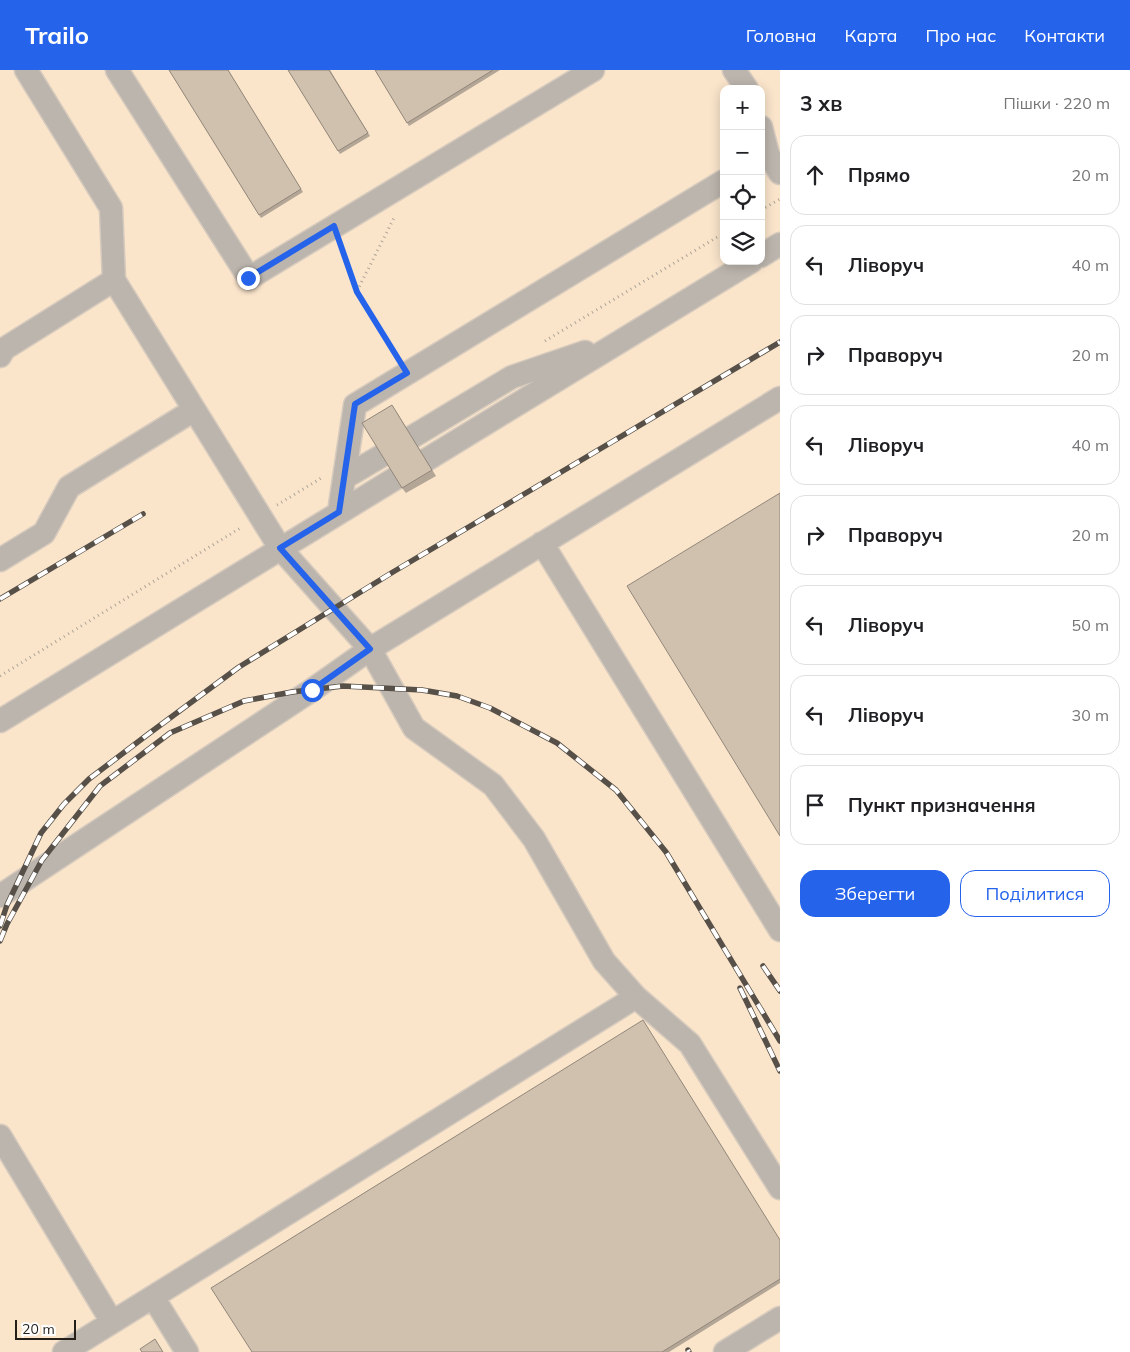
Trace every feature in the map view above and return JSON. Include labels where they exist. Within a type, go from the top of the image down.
[{"type":"lane","points":[[26,70],[111,208],[114,280],[280,548],[370,649],[414,728],[493,785],[534,839],[604,960],[636,997],[690,1044],[780,1188]]},
{"type":"lane","points":[[117,70],[248,278],[593,70]]},
{"type":"lane","points":[[734,70],[744,85]]},
{"type":"lane","points":[[765,156],[780,173]]},
{"type":"lane","points":[[339,512],[355,404],[720,183]]},
{"type":"lane","points":[[765,253],[780,244]]},
{"type":"lane","points":[[426,460],[745,265]]},
{"type":"lane","points":[[0,356],[4,349],[114,280]]},
{"type":"lane","points":[[412,437],[512,377],[625,339]]},
{"type":"lane","points":[[0,896],[312,690],[370,649],[780,398]]},
{"type":"lane","points":[[0,560],[44,533],[69,487],[194,410]]},
{"type":"lane","points":[[345,470],[382,455]]},
{"type":"lane","points":[[0,721],[396,478]]},
{"type":"lane","points":[[542,543],[780,930]]},
{"type":"lane","points":[[64,1352],[636,997]]},
{"type":"lane","points":[[0,1136],[112,1322]]},
{"type":"lane","points":[[153,1297],[187,1352]]},
{"type":"lane","points":[[726,1352],[780,1318]]},
{"type":"path","points":[[765,208],[780,199]]},
{"type":"path","points":[[357,292],[396,213]]},
{"type":"path","points":[[334,226],[357,292],[407,373]]},
{"type":"path","points":[[539,345],[720,235]]},
{"type":"path","points":[[0,676],[260,516],[345,470]]},
{"type":"shaded area","points":[[0,70],[780,70],[780,1352],[0,1352]]},
{"type":"building","points":[[169,70],[228,70],[301,189],[259,215]]},
{"type":"building","points":[[288,70],[329,70],[368,133],[338,151]]},
{"type":"building","points":[[375,70],[493,70],[407,123]]},
{"type":"building","points":[[392,405],[432,470],[402,488],[362,423]]},
{"type":"building","points":[[780,493],[780,836],[627,586]]},
{"type":"building","points":[[643,1020],[780,1240],[780,1279],[662,1352],[252,1352],[211,1288]]},
{"type":"building","points":[[155,1339],[163,1352],[142,1352],[140,1349]]},
{"type":"railway","points":[[0,926],[7,905],[41,833],[64,804],[89,779],[151,732],[239,667],[393,572],[780,342]]},
{"type":"railway","points":[[0,599],[143,514]]},
{"type":"railway","points":[[0,941],[7,924],[42,860],[100,786],[170,733],[244,701],[292,692],[343,686],[422,690],[457,696],[490,708],[557,743],[616,790],[666,852],[780,1041]]},
{"type":"railway","points":[[763,966],[780,991]]},
{"type":"railway","points":[[740,988],[780,1071]]},
{"type":"route","points":[[248,278],[334,226],[357,292],[407,373],[355,404],[339,512],[280,548],[370,649],[312,690]]}]
